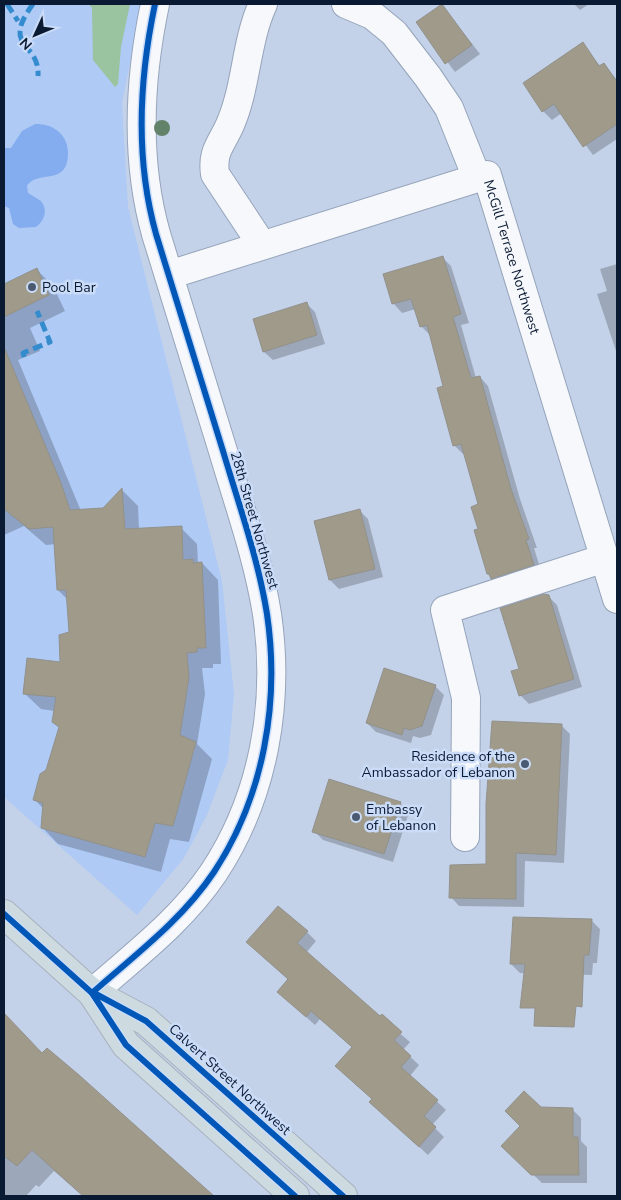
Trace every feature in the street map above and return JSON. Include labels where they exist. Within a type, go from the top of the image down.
[{"type":"main road","name":"Calvert Street Northwest","points":[[4,917],[92,993],[146,1021],[342,1196]]},
{"type":"main road","name":"Calvert Street Northwest","points":[[92,993],[126,1045],[295,1196]]},
{"type":"street","name":"28th Street Northwest","points":[[92,993],[176,919],[202,888],[224,856],[242,820],[252,793],[262,757],[270,706],[270,637],[261,585],[246,525],[150,211],[141,144],[145,74],[155,4]]},
{"type":"street","points":[[262,245],[215,174],[213,160],[240,97],[255,22],[263,4]]},
{"type":"street","points":[[346,4],[372,15],[394,33],[428,77],[449,108],[477,178]]},
{"type":"street","name":"McGill Terrace Northwest","points":[[169,274],[487,175],[617,599]]},
{"type":"street","points":[[465,836],[466,698],[444,610],[605,558]]},
{"type":"shaded area","points":[[4,4],[142,4],[122,103],[128,207],[222,581],[234,694],[228,760],[207,815],[184,858],[137,915],[4,797]]},
{"type":"shaded area","points":[[35,124],[49,126],[60,133],[68,148],[68,154],[63,171],[51,176],[38,178],[27,186],[28,193],[41,201],[45,211],[42,221],[36,227],[19,228],[13,224],[9,208],[4,206],[4,148],[11,148],[22,131]]},
{"type":"green space","points":[[89,4],[130,4],[121,47],[118,84],[115,87],[93,60],[92,8]]},
{"type":"building","points":[[442,4],[472,45],[445,64],[416,22]]},
{"type":"building","points":[[583,42],[599,66],[604,63],[617,82],[617,124],[583,147],[554,104],[542,112],[523,83]]},
{"type":"building","points":[[443,256],[461,314],[453,317],[471,378],[480,376],[511,489],[529,539],[526,540],[534,565],[491,579],[489,574],[487,574],[474,530],[478,529],[471,507],[478,504],[461,444],[453,446],[437,388],[443,386],[427,325],[420,327],[411,299],[392,304],[383,274]]},
{"type":"building","points":[[37,268],[49,295],[4,317],[4,284]]},
{"type":"building","points":[[307,302],[317,335],[263,352],[253,319]]},
{"type":"building","points":[[4,347],[61,483],[70,510],[103,508],[122,488],[125,529],[182,526],[183,560],[193,559],[193,563],[202,562],[206,648],[197,648],[197,652],[187,653],[189,677],[180,735],[196,742],[173,826],[155,823],[145,857],[41,828],[43,803],[33,800],[40,774],[46,770],[59,727],[52,722],[56,697],[23,694],[27,658],[60,662],[59,635],[69,632],[66,590],[57,590],[53,527],[29,529],[4,509]]},
{"type":"building","points":[[360,509],[375,569],[329,580],[314,521]]},
{"type":"building","points":[[544,594],[549,595],[574,679],[519,696],[511,671],[519,669],[500,608]]},
{"type":"building","points":[[384,668],[436,685],[422,726],[410,730],[404,728],[402,735],[366,723]]},
{"type":"building","name":"Residence of the Ambassador of Lebanon","points":[[492,721],[562,724],[556,855],[516,853],[516,899],[449,898],[450,865],[486,864],[486,804]]},
{"type":"building","name":"Embassy of Lebanon","points":[[329,779],[401,802],[384,854],[312,832]]},
{"type":"building","points":[[278,906],[308,931],[297,943],[380,1016],[382,1014],[402,1032],[394,1040],[411,1056],[401,1067],[438,1100],[424,1116],[436,1127],[419,1147],[369,1102],[372,1099],[335,1066],[352,1047],[311,1011],[306,1017],[277,992],[288,979],[246,942]]},
{"type":"building","points":[[513,917],[592,919],[589,955],[584,955],[582,1007],[576,1006],[574,1027],[534,1026],[535,1008],[520,1008],[525,964],[510,964]]},
{"type":"building","points":[[4,1013],[42,1053],[47,1048],[214,1196],[83,1196],[32,1150],[17,1166],[4,1156]]},
{"type":"building","points":[[524,1091],[541,1107],[573,1108],[573,1137],[578,1137],[579,1175],[531,1175],[501,1146],[520,1126],[505,1111]]},
{"type":"marked path","points":[[7,4],[18,21]]},
{"type":"marked path","points":[[33,4],[20,29],[24,44],[37,65],[38,76]]},
{"type":"marked path","points":[[24,357],[23,353],[50,342],[37,311]]},
{"type":"cycle path","points":[[92,993],[173,921],[214,872],[231,843],[245,812],[264,748],[269,714],[271,647],[259,572],[149,206],[142,148],[142,119],[145,61],[155,4]]},
{"type":"cycle path","points":[[4,914],[92,993],[126,1045],[295,1196]]},
{"type":"cycle path","points":[[94,993],[146,1021],[343,1196]]},
{"type":"place","name":"Pool Bar","points":[[32,287]]},
{"type":"place","name":"Residence of the Ambassador of Lebanon","points":[[525,764]]},
{"type":"place","name":"Embassy of Lebanon","points":[[356,817]]}]
